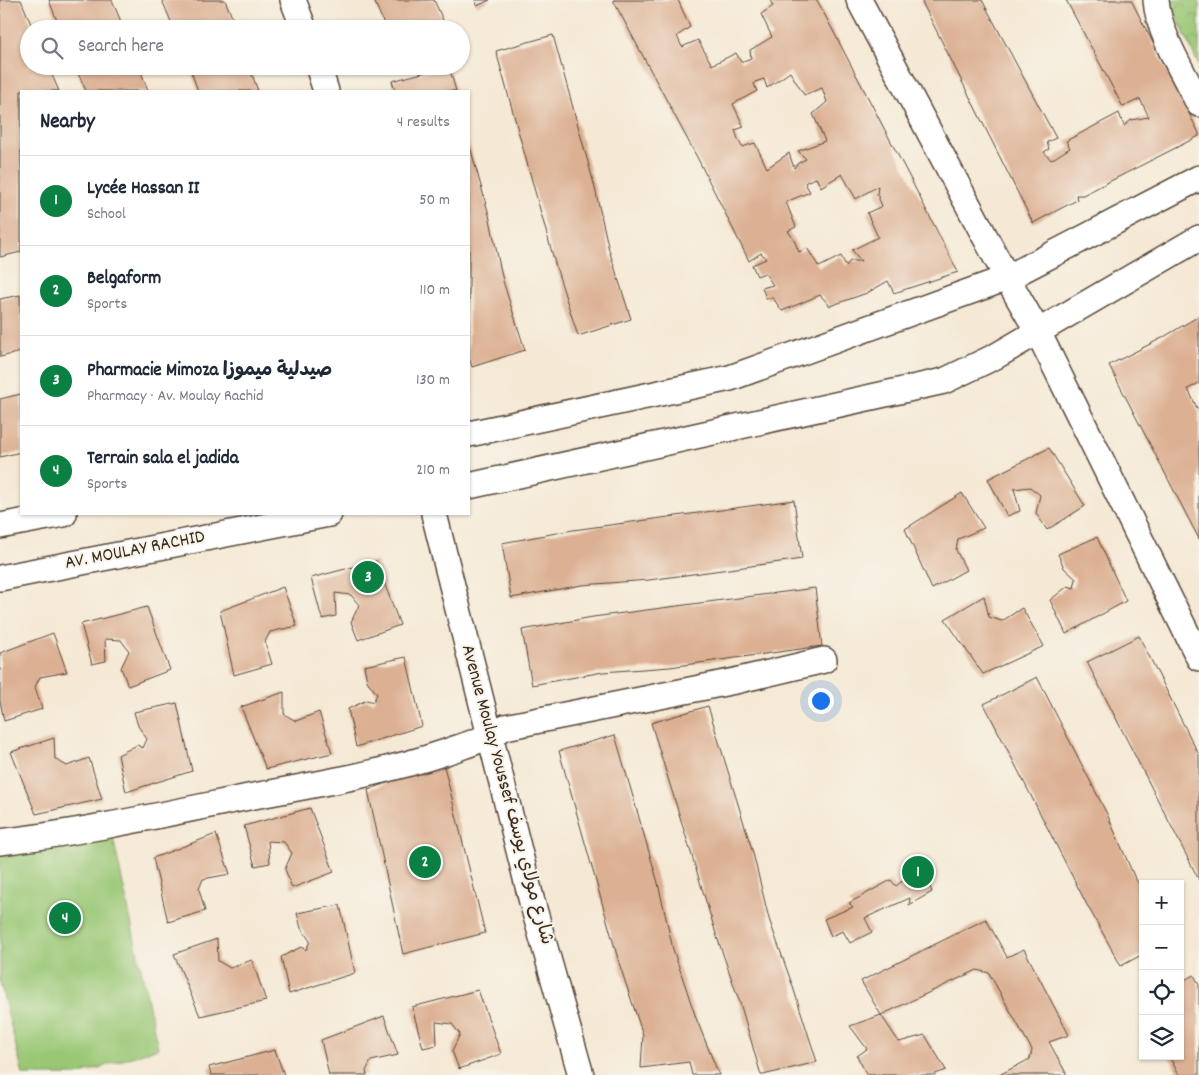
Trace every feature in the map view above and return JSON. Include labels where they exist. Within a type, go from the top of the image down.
[{"type":"street","points":[[293,0],[301,20]]},
{"type":"street","points":[[860,0],[1006,278],[1038,332],[1199,658]]},
{"type":"street","points":[[1156,0],[1163,30],[1199,104]]},
{"type":"street","points":[[321,75],[326,90]]},
{"type":"street","points":[[470,434],[730,378],[1006,278],[1199,178]]},
{"type":"street","points":[[470,486],[944,381],[996,356],[1199,238]]},
{"type":"street","points":[[0,526],[59,515]]},
{"type":"street","name":"AV. MOULAY RACHID","points":[[0,578],[324,515]]},
{"type":"street","name":"Avenue Moulay Youssef شارع مولاي يوسف","points":[[434,515],[532,902],[581,1075]]},
{"type":"street","points":[[0,842],[112,825],[349,778],[416,762],[490,737],[505,726],[736,681],[824,660]]},
{"type":"green space","points":[[1172,0],[1199,0],[1199,66],[1171,4]]},
{"type":"green space","points":[[112,833],[158,1048],[78,1075],[23,1075],[0,982],[0,854]]},
{"type":"building","points":[[0,0],[21,0],[29,20],[20,20],[20,75],[52,75],[59,90],[20,90],[20,252],[0,257]]},
{"type":"building","points":[[49,0],[112,0],[120,20],[57,20]]},
{"type":"building","points":[[162,0],[225,0],[233,20],[170,20]]},
{"type":"building","points":[[374,0],[434,0],[443,20],[382,20]]},
{"type":"building","points":[[475,0],[490,0],[477,6]]},
{"type":"building","points":[[613,0],[678,0],[690,27],[677,36],[682,47],[698,40],[712,65],[736,53],[741,62],[751,58],[750,50],[772,37],[761,14],[773,6],[770,0],[817,0],[958,272],[894,293],[888,281],[867,293],[830,306],[820,295],[782,311],[773,298],[766,298],[762,288],[773,285],[765,273],[757,276],[752,265],[766,259],[761,253],[749,261],[698,159]],"holes":[[[790,72],[804,95],[822,88],[827,102],[813,114],[825,141],[798,151],[806,159],[798,163],[794,168],[789,153],[767,168],[755,143],[742,147],[735,130],[744,127],[733,104],[757,91],[755,82],[764,79],[767,88]],[[842,174],[856,199],[878,186],[877,194],[882,206],[867,213],[878,237],[852,250],[861,261],[850,261],[846,266],[841,256],[819,267],[807,248],[799,252],[788,231],[796,227],[786,202],[810,192],[805,183],[808,181],[816,178],[821,187]]]},
{"type":"building","points":[[921,0],[982,0],[1056,138],[1047,142],[1049,149],[1044,152],[1051,160],[1070,148],[1066,141],[1119,113],[1124,126],[1131,120],[1149,117],[1140,99],[1123,107],[1066,0],[1131,0],[1199,136],[1083,195],[1076,195],[1077,200],[1033,223]]},
{"type":"building","points":[[553,35],[594,184],[609,250],[631,319],[578,336],[556,267],[496,51]]},
{"type":"building","points":[[79,75],[142,75],[148,90],[86,90]]},
{"type":"building","points":[[192,75],[252,75],[258,90],[198,90]]},
{"type":"building","points":[[415,75],[452,75],[456,90],[395,90],[392,81]]},
{"type":"building","points":[[470,147],[489,215],[503,281],[525,350],[472,367],[470,360]]},
{"type":"building","points":[[20,295],[20,352],[0,357],[0,299]]},
{"type":"building","points":[[1199,316],[1199,383],[1188,389],[1199,412],[1199,539],[1109,365],[1162,338]]},
{"type":"building","points":[[20,394],[20,452],[0,457],[0,399]]},
{"type":"building","points":[[1049,448],[1085,506],[1047,530],[1036,513],[1040,495],[1030,487],[1014,489],[1020,511],[1007,516],[988,479]]},
{"type":"building","points":[[962,493],[984,528],[958,539],[956,550],[966,570],[932,589],[905,529]]},
{"type":"building","points":[[794,500],[802,559],[649,580],[582,585],[511,598],[502,543],[573,530]]},
{"type":"building","points":[[1097,537],[1126,601],[1066,634],[1050,600],[1068,586],[1074,588],[1076,579],[1064,568],[1058,554]]},
{"type":"building","points":[[376,561],[400,625],[358,640],[351,622],[359,605],[351,595],[335,593],[336,616],[322,619],[311,578]]},
{"type":"building","points":[[283,587],[297,626],[270,632],[265,642],[272,664],[234,675],[220,611]]},
{"type":"building","points":[[815,588],[822,646],[670,667],[603,672],[532,685],[522,630],[593,617]]},
{"type":"building","points":[[984,596],[989,617],[1002,621],[1022,608],[1044,646],[983,674],[945,619]]},
{"type":"building","points":[[147,607],[170,670],[128,686],[121,668],[129,651],[121,640],[105,639],[106,661],[92,664],[81,624]]},
{"type":"building","points":[[53,633],[67,672],[40,677],[35,687],[42,709],[4,721],[0,701],[0,653]]},
{"type":"building","points":[[1139,636],[1199,755],[1199,880],[1087,662]]},
{"type":"building","points":[[406,657],[422,726],[356,747],[348,709],[367,700],[373,702],[377,694],[367,681],[364,666]]},
{"type":"building","points":[[1037,677],[1107,814],[1139,884],[1139,956],[1121,966],[1086,903],[984,704]]},
{"type":"building","points":[[284,692],[284,714],[296,721],[319,712],[332,753],[266,769],[241,707]]},
{"type":"building","points":[[177,703],[192,771],[126,792],[118,755],[137,745],[143,748],[147,739],[138,726],[134,712]]},
{"type":"building","points":[[708,706],[753,853],[769,919],[817,1062],[763,1075],[761,1075],[741,1006],[717,937],[651,723]]},
{"type":"building","points":[[615,735],[658,883],[673,949],[696,1018],[719,1075],[692,1075],[689,1062],[641,1068],[643,1035],[620,966],[559,751]]},
{"type":"building","points":[[54,738],[55,759],[67,766],[89,758],[102,799],[36,814],[11,752]]},
{"type":"building","points":[[443,762],[485,933],[403,954],[368,790]]},
{"type":"building","points":[[310,808],[334,872],[292,888],[285,869],[292,853],[284,842],[268,841],[270,863],[255,866],[244,826]]},
{"type":"building","points":[[216,834],[230,874],[203,879],[199,889],[205,911],[168,922],[153,858]]},
{"type":"building","points":[[922,866],[932,892],[909,905],[910,898],[865,918],[872,932],[850,943],[843,931],[831,936],[824,919],[853,907],[849,903],[891,880],[896,886]]},
{"type":"building","points":[[340,905],[355,973],[289,994],[281,957],[301,947],[306,950],[310,941],[301,928],[297,913]]},
{"type":"building","points":[[986,919],[1007,957],[1024,949],[1069,1035],[1049,1042],[1067,1075],[999,1075],[1030,1059],[1032,1050],[989,973],[977,970],[881,1015],[861,981]]},
{"type":"building","points":[[217,939],[218,961],[230,968],[252,960],[266,1001],[200,1016],[174,954]]},
{"type":"building","points":[[1194,975],[1199,985],[1199,1075],[1179,1075],[1171,1060],[1184,1060],[1184,980]]},
{"type":"building","points":[[478,990],[501,1054],[459,1069],[452,1051],[460,1034],[452,1024],[436,1022],[437,1045],[423,1048],[412,1007]]},
{"type":"building","points":[[881,1015],[899,1042],[925,1035],[946,1070],[933,1075],[867,1075],[857,1056],[867,1049],[850,1026]]},
{"type":"building","points":[[384,1016],[398,1055],[371,1061],[366,1071],[367,1075],[329,1075],[321,1040]]},
{"type":"building","points":[[275,1050],[284,1075],[211,1075],[209,1067]]},
{"type":"place","name":"Pharmacie Mimoza صيدلية ميموزا","points":[[368,577]]},
{"type":"place","name":"Belgaform","points":[[425,862]]},
{"type":"place","name":"Lycée Hassan II","points":[[918,872]]},
{"type":"place","name":"Terrain sala el jadida","points":[[65,918]]}]
